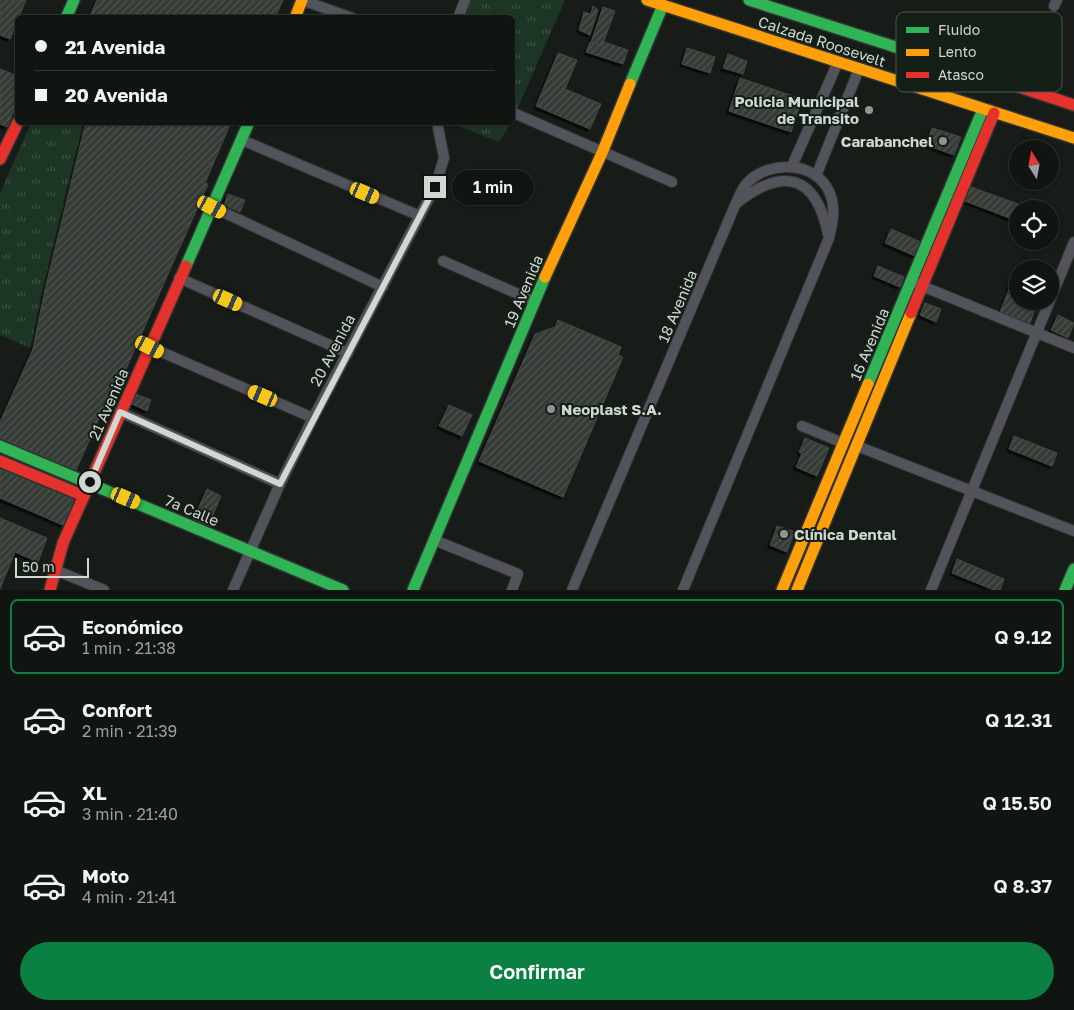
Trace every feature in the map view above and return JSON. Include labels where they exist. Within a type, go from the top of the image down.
[{"type":"main road","points":[[67,15],[74,0]]},
{"type":"main road","points":[[296,15],[302,0]]},
{"type":"main road","name":"Calzada Roosevelt","points":[[647,0],[896,81]]},
{"type":"main road","name":"Calzada Roosevelt","points":[[749,0],[896,47]]},
{"type":"main road","name":"19 Avenida","points":[[413,590],[534,302],[580,197],[602,153],[663,5]]},
{"type":"main road","name":"Calzada Roosevelt","points":[[930,92],[1074,138]]},
{"type":"main road","name":"Calzada Roosevelt","points":[[1034,92],[1074,105]]},
{"type":"main road","name":"16 Avenida","points":[[782,590],[911,281],[989,111]]},
{"type":"main road","name":"16 Avenida","points":[[797,590],[923,286],[989,111]]},
{"type":"main road","points":[[0,159],[17,125]]},
{"type":"main road","name":"21 Avenida","points":[[50,590],[63,543],[179,278],[249,125]]},
{"type":"main road","name":"7a Calle","points":[[0,446],[90,482],[344,590]]},
{"type":"main road","points":[[0,461],[84,496]]},
{"type":"main road","points":[[1065,590],[1074,569]]},
{"type":"street","points":[[302,0],[344,15]]},
{"type":"street","points":[[459,15],[465,0]]},
{"type":"street","points":[[683,590],[829,238],[834,218],[832,198],[825,185],[816,176],[804,169],[792,166],[838,62]]},
{"type":"street","points":[[816,176],[859,69]]},
{"type":"street","points":[[516,114],[672,182]]},
{"type":"street","name":"20 Avenida","points":[[234,590],[280,484],[435,187],[443,164],[442,142],[437,125]]},
{"type":"street","points":[[242,140],[420,216]]},
{"type":"street","name":"18 Avenida","points":[[572,590],[736,203],[746,184],[762,172],[792,166]]},
{"type":"street","points":[[736,203],[758,187],[776,180],[796,183],[812,193],[823,210],[829,238]]},
{"type":"street","points":[[212,207],[383,286]]},
{"type":"street","points":[[931,590],[1074,242]]},
{"type":"street","points":[[443,261],[534,302]]},
{"type":"street","points":[[179,278],[348,353]]},
{"type":"street","points":[[911,281],[1074,348]]},
{"type":"street","points":[[150,347],[313,418]]},
{"type":"street","points":[[120,412],[280,484]]},
{"type":"street","points":[[802,426],[843,443]]},
{"type":"street","points":[[857,446],[1074,532]]},
{"type":"street","points":[[434,540],[518,574],[512,590]]},
{"type":"street","points":[[55,570],[104,590]]},
{"type":"green space","points":[[465,0],[565,0],[515,114],[515,15],[459,15]]},
{"type":"green space","points":[[30,125],[86,125],[45,290],[33,349],[0,335],[0,193]]},
{"type":"green space","points":[[456,125],[510,125],[499,142]]},
{"type":"building","points":[[0,0],[26,0],[20,15],[15,15],[15,27],[10,39],[0,35]]},
{"type":"building","points":[[97,0],[283,0],[276,15],[90,15]]},
{"type":"building","points":[[593,6],[598,10],[590,35],[579,30],[584,12],[591,14]]},
{"type":"building","points":[[603,7],[615,11],[602,46],[591,42]]},
{"type":"building","points":[[590,42],[602,46],[604,42],[628,50],[623,64],[586,52]]},
{"type":"building","points":[[687,48],[715,57],[710,73],[682,64]]},
{"type":"building","points":[[558,53],[577,60],[565,89],[601,104],[590,129],[536,106]]},
{"type":"building","points":[[728,54],[747,61],[743,74],[723,68]]},
{"type":"building","points":[[0,69],[15,75],[15,108],[7,127],[0,124]]},
{"type":"building","points":[[740,78],[802,99],[791,132],[729,111]]},
{"type":"building","points":[[85,125],[230,125],[205,183],[208,184],[119,385],[115,383],[76,470],[0,438],[0,422],[33,349],[45,290]]},
{"type":"building","name":"Carabanchel","points":[[932,128],[961,137],[954,155],[926,145]]},
{"type":"building","points":[[971,187],[1009,201],[1009,218],[965,201]]},
{"type":"building","points":[[228,194],[245,200],[240,212],[224,205]]},
{"type":"building","points":[[891,229],[921,242],[915,256],[885,243]]},
{"type":"building","points":[[878,266],[904,277],[900,287],[874,276]]},
{"type":"building","points":[[1009,290],[1009,310],[1035,310],[1030,323],[1000,312]]},
{"type":"building","points":[[925,303],[941,309],[936,322],[920,315]]},
{"type":"building","points":[[1058,315],[1074,323],[1068,338],[1051,330]]},
{"type":"building","name":"Neoplast S.A.","points":[[558,320],[621,347],[618,355],[623,357],[563,497],[479,461],[535,334],[555,327]]},
{"type":"building","points":[[136,394],[151,400],[147,411],[132,404]]},
{"type":"building","points":[[449,405],[472,415],[462,436],[439,426]]},
{"type":"building","points":[[1014,436],[1057,453],[1052,466],[1009,449]]},
{"type":"building","points":[[805,438],[829,448],[823,462],[799,452]]},
{"type":"building","points":[[802,453],[823,462],[817,476],[796,467]]},
{"type":"building","points":[[0,469],[74,500],[63,525],[0,498]]},
{"type":"building","points":[[207,489],[221,496],[208,526],[193,520]]},
{"type":"building","points":[[0,518],[47,538],[38,562],[15,552],[0,589]]},
{"type":"building","name":"Clínica Dental","points":[[777,526],[795,532],[791,541],[774,535]]},
{"type":"building","points":[[774,535],[791,541],[787,552],[770,545]]},
{"type":"building","points":[[957,559],[1004,579],[1000,590],[994,590],[952,573]]},
{"type":"traffic: fast","points":[[67,15],[74,0]]},
{"type":"traffic: fast","points":[[749,0],[896,47]]},
{"type":"traffic: fast","points":[[630,84],[663,5]]},
{"type":"traffic: fast","points":[[868,384],[983,109]]},
{"type":"traffic: fast","points":[[186,266],[248,125]]},
{"type":"traffic: fast","points":[[413,590],[545,277]]},
{"type":"traffic: fast","points":[[0,446],[343,590]]},
{"type":"traffic: fast","points":[[1065,590],[1074,569]]},
{"type":"traffic: slow","points":[[296,15],[302,0]]},
{"type":"traffic: slow","points":[[647,0],[896,80]]},
{"type":"traffic: slow","points":[[545,277],[602,153],[630,84]]},
{"type":"traffic: slow","points":[[932,92],[1074,138]]},
{"type":"traffic: slow","points":[[797,590],[911,313]]},
{"type":"traffic: slow","points":[[782,590],[868,384]]},
{"type":"traffic: jam","points":[[1035,92],[1074,105]]},
{"type":"traffic: jam","points":[[911,313],[994,113]]},
{"type":"traffic: jam","points":[[0,159],[17,125]]},
{"type":"traffic: jam","points":[[50,590],[63,543],[186,266]]},
{"type":"traffic: jam","points":[[0,461],[84,496]]},
{"type":"place","name":"Policia Municipal de Transito","points":[[869,110]]},
{"type":"place","name":"Carabanchel","points":[[943,141]]},
{"type":"place","name":"Neoplast S.A.","points":[[551,409]]},
{"type":"place","name":"Clínica Dental","points":[[784,534]]},
{"type":"route","points":[[90,482],[120,412],[280,484],[435,187]]}]
